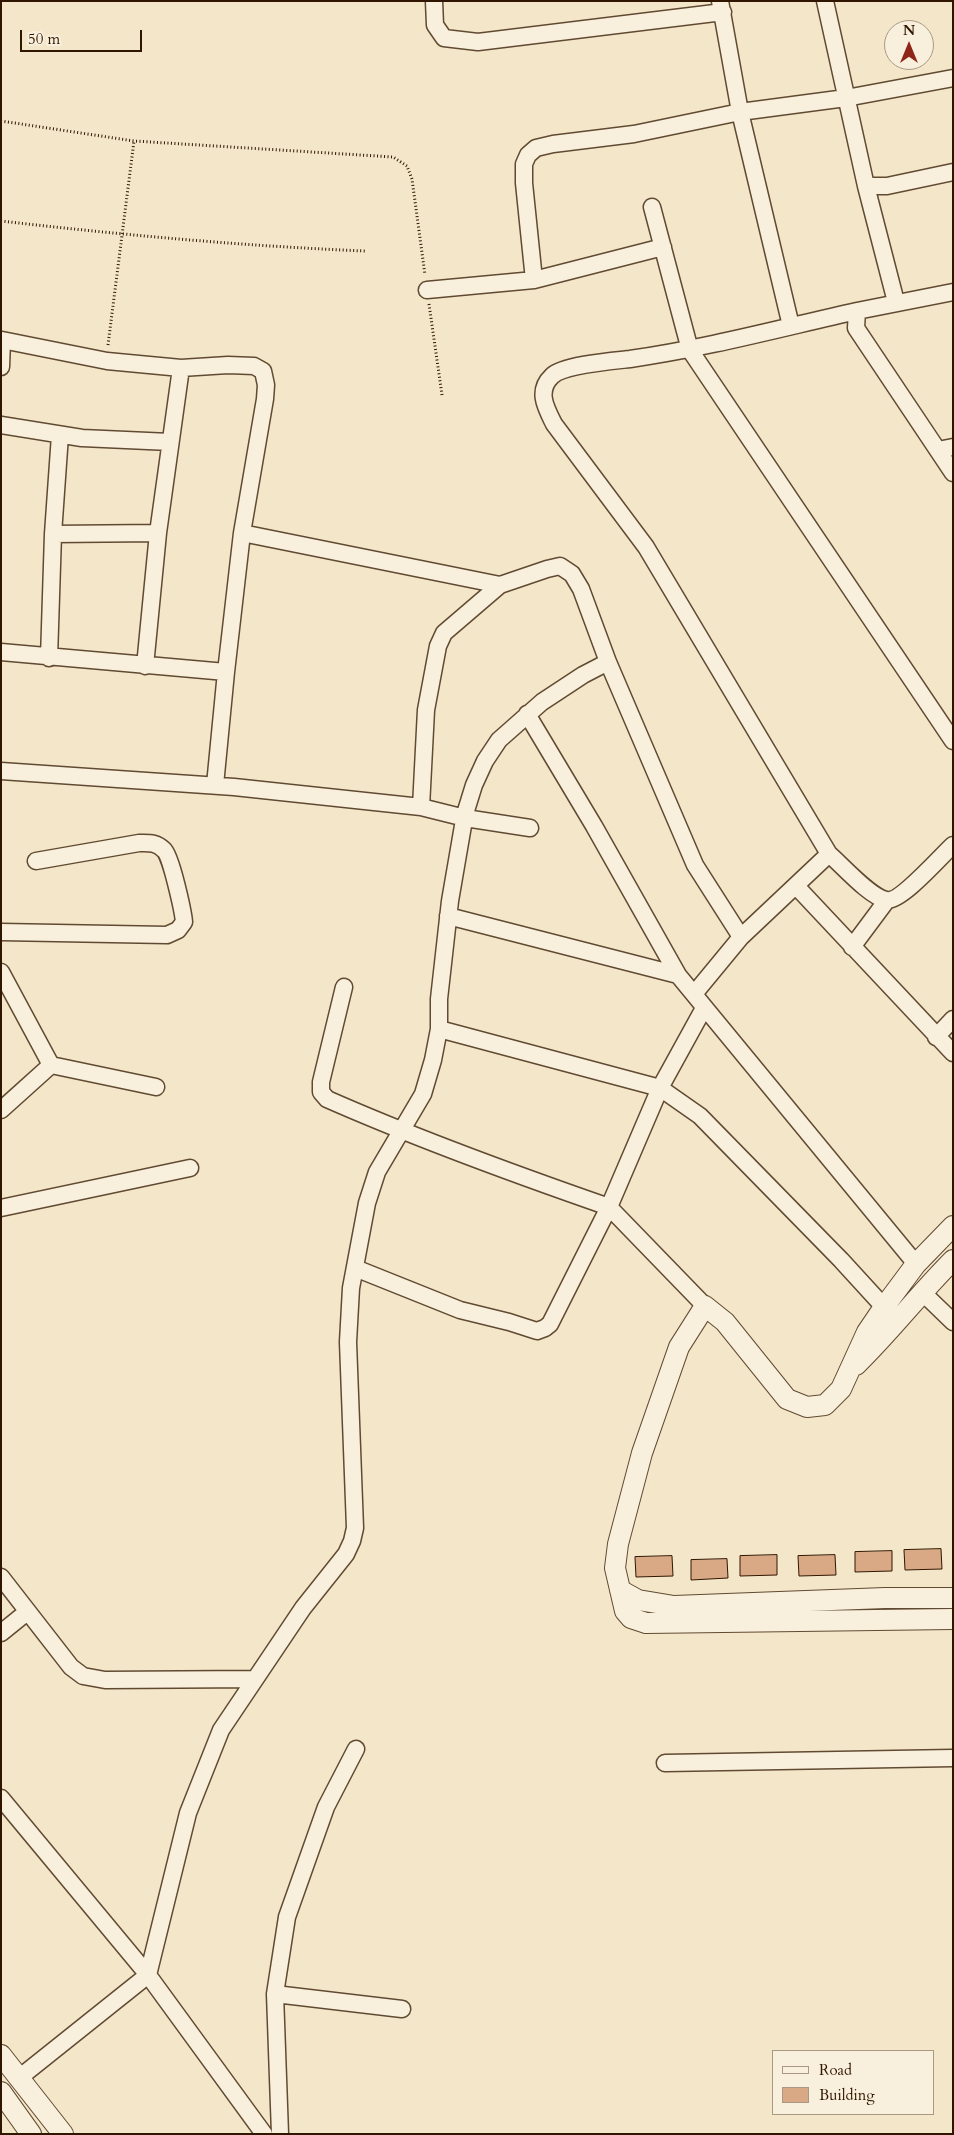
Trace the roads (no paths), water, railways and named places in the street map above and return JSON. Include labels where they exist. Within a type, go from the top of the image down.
[{"type":"street","points":[[434,1],[435,25],[444,38],[478,42],[722,7],[740,112],[791,326]]},
{"type":"street","points":[[825,1],[866,186],[896,302]]},
{"type":"street","points":[[534,280],[524,183],[524,164],[528,155],[536,148],[553,144],[634,134],[740,112],[846,98],[953,78]]},
{"type":"street","points":[[866,186],[887,186],[953,172]]},
{"type":"street","points":[[652,207],[690,350],[953,740]]},
{"type":"street","points":[[428,290],[534,280],[663,247]]},
{"type":"street","points":[[953,292],[857,310],[690,350],[574,367],[553,374],[544,387],[543,402],[554,424],[646,547],[829,854],[874,894],[887,900],[896,898],[906,890],[953,845]]},
{"type":"street","points":[[857,310],[856,328],[945,449],[953,473]]},
{"type":"street","points":[[1,366],[2,340],[107,361],[181,368],[228,365],[254,366],[263,371],[266,385],[265,399],[242,533],[215,786]]},
{"type":"street","points":[[145,666],[158,533],[181,368]]},
{"type":"street","points":[[1,425],[82,438],[170,442]]},
{"type":"street","points":[[49,658],[53,534],[60,435]]},
{"type":"street","points":[[53,534],[158,533]]},
{"type":"street","points":[[242,533],[500,585]]},
{"type":"street","points":[[421,807],[426,710],[438,646],[444,633],[500,585],[546,568],[560,566],[572,574],[581,589],[608,662],[695,865],[741,937]]},
{"type":"street","points":[[1,652],[49,658],[226,672]]},
{"type":"street","points":[[19,2078],[148,1975],[188,1812],[221,1730],[303,1608],[346,1554],[352,1541],[354,1520],[348,1342],[350,1288],[367,1203],[377,1172],[423,1094],[433,1060],[438,1029],[439,999],[448,916],[465,818],[474,785],[485,761],[499,740],[527,714],[583,675],[608,662]]},
{"type":"street","points":[[527,714],[594,826],[678,975],[916,1264]]},
{"type":"street","points":[[1,771],[215,786],[421,807],[465,818],[530,828]]},
{"type":"street","points":[[1,932],[167,935],[178,930],[184,922],[183,909],[166,851],[155,843],[138,843],[36,861]]},
{"type":"street","points":[[694,994],[741,937],[829,854]]},
{"type":"street","points":[[796,886],[953,1053]]},
{"type":"street","points":[[852,946],[887,900]]},
{"type":"street","points":[[448,916],[678,975]]},
{"type":"street","points":[[1,972],[51,1066]]},
{"type":"street","points":[[344,987],[321,1082],[321,1092],[327,1100],[508,1172],[609,1207],[705,1306],[725,1322],[787,1399],[807,1407],[825,1405],[841,1389],[867,1332],[884,1307],[916,1264],[953,1226]]},
{"type":"street","points":[[354,1268],[460,1310],[536,1331],[546,1328],[550,1324],[609,1207],[660,1088],[704,1008]]},
{"type":"street","points":[[936,1037],[953,1020]]},
{"type":"street","points":[[438,1029],[660,1088],[700,1116],[841,1260],[884,1307]]},
{"type":"street","points":[[51,1066],[156,1087]]},
{"type":"street","points":[[1,1110],[51,1066]]},
{"type":"street","points":[[1,1208],[190,1168]]},
{"type":"street","points":[[848,1373],[879,1343],[922,1292],[953,1260]]},
{"type":"street","points":[[922,1292],[953,1322]]},
{"type":"street","points":[[705,1306],[679,1347],[642,1453],[618,1544],[615,1568],[625,1611],[631,1618],[646,1623],[953,1620]]},
{"type":"street","points":[[1,1578],[71,1667],[83,1676],[105,1680],[255,1679]]},
{"type":"street","points":[[620,1590],[638,1600],[674,1606],[885,1598],[953,1598]]},
{"type":"street","points":[[1,1633],[27,1612]]},
{"type":"street","points":[[280,2134],[276,1994],[287,1917],[326,1807],[356,1748]]},
{"type":"street","points":[[664,1763],[953,1758]]},
{"type":"street","points":[[1,1798],[148,1975],[264,2134]]},
{"type":"street","points":[[276,1994],[402,2009]]},
{"type":"street","points":[[1,2055],[63,2134]]},
{"type":"street","points":[[1,2092],[31,2134]]}]
